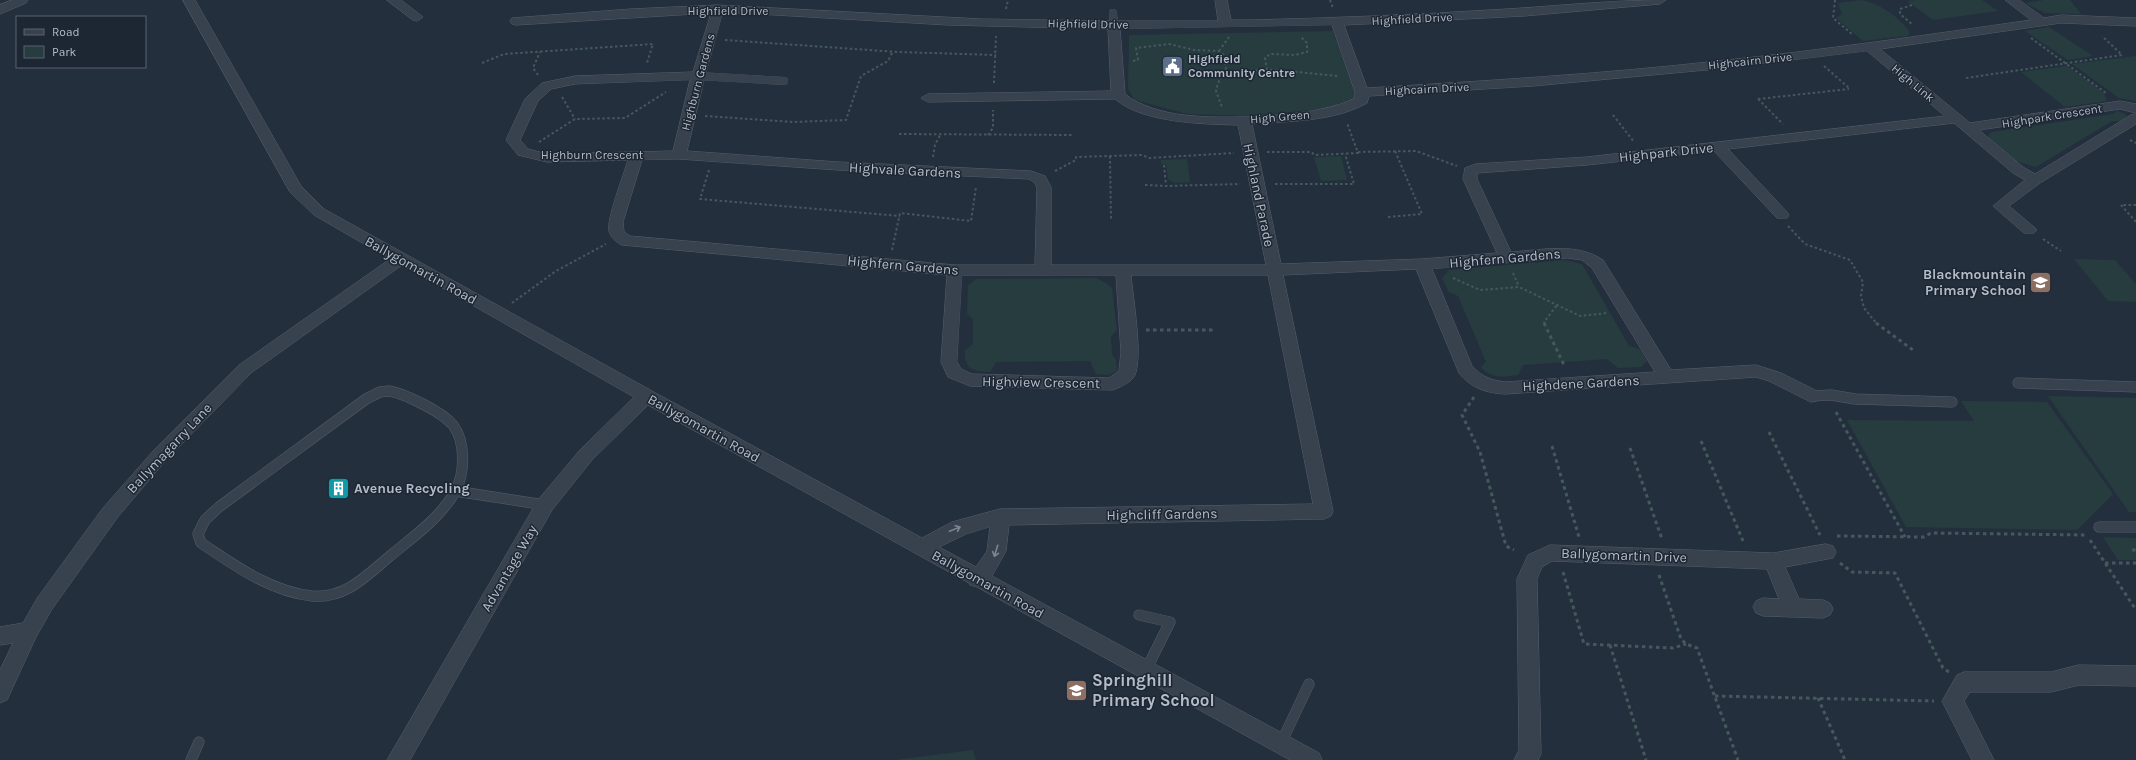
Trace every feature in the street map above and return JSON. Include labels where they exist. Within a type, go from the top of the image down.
[{"type":"street","points":[[0,10],[22,0]]},
{"type":"street","name":"Ballygomartin Road","points":[[189,0],[298,194],[310,206],[329,219],[977,579],[1311,760]]},
{"type":"street","points":[[393,0],[417,18]]},
{"type":"street","points":[[644,13],[646,0]]},
{"type":"street","points":[[1222,0],[1225,23]]},
{"type":"street","name":"Highfield Drive","points":[[516,21],[718,9],[748,9],[849,16],[1001,23],[1113,19],[1225,23],[1337,22],[1457,17],[1589,8],[1660,0]]},
{"type":"street","points":[[2011,0],[2042,22]]},
{"type":"street","name":"Highburn Gardens","points":[[679,155],[688,116],[694,76],[710,40],[718,9]]},
{"type":"street","points":[[928,98],[1118,95],[1113,19]]},
{"type":"street","name":"Highcairn Drive","points":[[1360,86],[1533,82],[1870,47],[2042,22],[2084,19],[2136,22]]},
{"type":"street","points":[[1337,22],[1360,86]]},
{"type":"street","name":"High Link","points":[[1870,47],[1956,119]]},
{"type":"street","name":"Highburn Crescent","points":[[679,155],[547,158],[523,152],[513,140],[532,99],[551,86],[575,80],[694,76]]},
{"type":"street","name":"High Green","points":[[1118,95],[1130,105],[1183,119],[1244,121],[1326,113],[1353,106],[1362,100],[1360,86]]},
{"type":"street","name":"Highpark Crescent","points":[[1967,128],[2120,105],[2129,106],[2136,109]]},
{"type":"street","points":[[2029,230],[2000,206],[2035,180],[2136,118]]},
{"type":"street","name":"Highpark Crescent","points":[[1956,119],[2018,170],[2035,180]]},
{"type":"street","name":"Highpark Drive","points":[[1470,171],[1476,168],[1587,161],[1644,155],[1956,119]]},
{"type":"street","name":"Highland Parade","points":[[1244,121],[1276,270]]},
{"type":"street","points":[[1718,147],[1782,209]]},
{"type":"street","name":"Highfern Gardens","points":[[637,155],[616,222],[615,231],[619,237],[623,239],[955,270],[1276,270],[1422,264],[1568,253],[1586,256],[1598,264],[1628,311],[1667,378]]},
{"type":"street","name":"Highvale Gardens","points":[[679,155],[846,167],[1031,175],[1040,179]]},
{"type":"street","points":[[1470,171],[1470,179],[1506,257]]},
{"type":"street","points":[[1040,179],[1044,187],[1043,269]]},
{"type":"street","name":"Ballymagarry Lane","points":[[0,693],[29,631],[78,556],[110,514],[160,455],[203,409],[245,369],[400,259]]},
{"type":"street","name":"Highdene Gardens","points":[[1422,264],[1465,369],[1472,378],[1482,384],[1505,388],[1756,371],[1775,377],[1811,396]]},
{"type":"street","name":"Highview Crescent","points":[[955,270],[949,362],[954,373],[970,380],[1112,384],[1127,374],[1129,352],[1122,270]]},
{"type":"street","name":"Highcliff Gardens","points":[[921,548],[939,535],[959,527],[1000,517],[1324,511],[1276,270]]},
{"type":"street","name":"Advantage Way","points":[[398,760],[545,505],[586,455],[646,396]]},
{"type":"street","points":[[977,579],[986,570],[997,553],[1000,517]]},
{"type":"street","name":"Ballygomartin Drive","points":[[1525,760],[1530,754],[1527,579],[1536,561],[1550,554],[1585,554],[1773,561],[1828,542]]},
{"type":"street","points":[[1773,561],[1793,608]]},
{"type":"street","points":[[1763,607],[1823,609]]},
{"type":"street","points":[[0,636],[29,631]]},
{"type":"street","points":[[1983,760],[1953,701],[1964,682],[2051,682],[2079,675],[2136,676]]},
{"type":"lane","points":[[694,76],[784,81]]},
{"type":"lane","points":[[2018,383],[2136,387]]},
{"type":"lane","points":[[389,391],[402,394],[452,423],[459,436],[462,451],[460,477],[455,491],[445,506],[421,530],[350,588],[332,595],[311,596],[288,591],[243,570],[201,544],[198,534],[205,520],[219,506],[366,399],[378,392],[389,391]]},
{"type":"lane","points":[[1811,396],[1831,395],[1855,400],[1952,402]]},
{"type":"lane","points":[[455,491],[545,505]]},
{"type":"lane","points":[[2099,527],[2136,527]]},
{"type":"lane","points":[[1139,615],[1170,622],[1146,670]]},
{"type":"lane","points":[[1282,743],[1310,684]]},
{"type":"lane","points":[[191,760],[199,742]]},
{"type":"path","points":[[1835,0],[1833,18],[1870,47]]},
{"type":"path","points":[[1912,5],[1900,9],[1900,14],[1932,38]]},
{"type":"path","points":[[1966,78],[2065,62],[2122,55],[2084,19]]},
{"type":"path","points":[[995,73],[997,33],[1001,23]]},
{"type":"path","points":[[2013,26],[2065,62],[2120,105]]},
{"type":"path","points":[[1219,51],[1230,39]]},
{"type":"path","points":[[710,40],[893,51],[996,55]]},
{"type":"path","points":[[1169,44],[1170,40]]},
{"type":"path","points":[[1267,70],[1265,58],[1270,54],[1294,55],[1307,52],[1308,43]]},
{"type":"path","points":[[482,63],[504,54],[653,44],[642,78]]},
{"type":"path","points":[[1116,61],[1138,60],[1136,48],[1169,44],[1194,50],[1219,51],[1224,55],[1226,69],[1216,85],[1215,93],[1228,120]]},
{"type":"path","points":[[688,116],[793,122],[846,120],[861,76],[888,61],[893,51]]},
{"type":"path","points":[[540,52],[534,68],[551,86],[575,119]]},
{"type":"path","points":[[1767,108],[1758,99],[1849,89],[1823,65]]},
{"type":"path","points":[[1225,71],[1267,70],[1325,74],[1360,86]]},
{"type":"path","points":[[523,152],[575,119],[625,118],[694,76]]},
{"type":"path","points":[[988,135],[992,128],[994,110]]},
{"type":"path","points":[[1336,110],[1349,126],[1358,152]]},
{"type":"path","points":[[1613,115],[1644,155]]},
{"type":"path","points":[[899,134],[1072,135]]},
{"type":"path","points":[[934,152],[940,135]]},
{"type":"path","points":[[1388,217],[1422,214],[1395,151]]},
{"type":"path","points":[[1040,179],[1076,160],[1076,157],[1142,155],[1149,158],[1163,158],[1186,155],[1250,152],[1345,154],[1358,152],[1416,151],[1470,171]]},
{"type":"path","points":[[1145,185],[1354,184],[1345,154]]},
{"type":"path","points":[[1110,156],[1111,219]]},
{"type":"path","points":[[1164,165],[1166,186]]},
{"type":"path","points":[[710,166],[700,199],[900,216]]},
{"type":"path","points":[[888,264],[900,213],[971,221],[978,173]]},
{"type":"path","points":[[2136,205],[2121,205],[2136,222]]},
{"type":"path","points":[[1782,209],[1796,237],[1805,244],[1850,260],[1863,282],[1861,296],[1864,308],[1876,323],[1913,350]]},
{"type":"path","points":[[2029,230],[2061,251]]},
{"type":"path","points":[[517,299],[556,271],[601,246]]},
{"type":"path","points":[[1451,277],[1480,290],[1519,287],[1580,316],[1628,311]]},
{"type":"path","points":[[1557,305],[1544,322],[1573,384]]},
{"type":"path","points":[[1128,331],[1214,330]]},
{"type":"path","points":[[1482,384],[1462,415],[1480,452],[1506,546],[1514,550]]},
{"type":"path","points":[[1811,396],[1835,411],[1905,537]]},
{"type":"path","points":[[1769,432],[1821,537],[1828,542],[1852,572],[1895,573],[1943,668],[1964,682]]},
{"type":"path","points":[[1701,441],[1751,560]]},
{"type":"path","points":[[1552,446],[1585,554]]},
{"type":"path","points":[[1630,448],[1681,639],[1686,644],[1697,648],[1738,760]]},
{"type":"path","points":[[1828,542],[1924,537],[1931,533],[2086,535],[2136,610]]},
{"type":"path","points":[[1557,554],[1584,644],[1673,648],[1686,644]]},
{"type":"path","points":[[2105,563],[2136,563]]},
{"type":"path","points":[[1610,645],[1646,760]]},
{"type":"path","points":[[1715,696],[1953,701]]},
{"type":"path","points":[[1818,698],[1845,760]]},
{"type":"green space","points":[[1861,0],[1875,4],[1895,16],[1910,33],[1907,36],[1863,41],[1836,18],[1842,14],[1838,3]]},
{"type":"green space","points":[[1982,0],[1998,11],[1933,20],[1907,1]]},
{"type":"green space","points":[[2044,0],[2070,0],[2081,14],[2045,13],[2025,3]]},
{"type":"green space","points":[[2049,27],[2093,56],[2068,60],[2025,31]]},
{"type":"green space","points":[[1333,31],[1357,97],[1330,108],[1250,116],[1187,114],[1135,100],[1128,89],[1129,35]]},
{"type":"green space","points":[[2136,56],[2136,101],[2119,98],[2072,64]]},
{"type":"green space","points":[[2067,66],[2104,93],[2107,101],[2065,107],[2021,72]]},
{"type":"green space","points":[[2117,111],[2127,116],[2122,121],[2112,121],[2036,167],[2015,161],[1989,138],[1989,134],[1992,132],[2113,114]]},
{"type":"green space","points":[[1341,156],[1347,180],[1321,181],[1314,157]]},
{"type":"green space","points":[[1187,159],[1190,182],[1174,183],[1168,179],[1166,164],[1161,164],[1161,160]]},
{"type":"green space","points":[[2074,259],[2115,260],[2136,284],[2136,302],[2108,301]]},
{"type":"green space","points":[[1565,260],[1582,264],[1629,346],[1640,349],[1647,361],[1641,367],[1618,368],[1607,359],[1523,365],[1518,375],[1498,376],[1489,374],[1481,367],[1486,362],[1458,296],[1449,292],[1442,278],[1449,270]]},
{"type":"green space","points":[[1096,278],[1112,288],[1117,330],[1111,336],[1112,355],[1116,360],[1117,371],[1109,375],[1096,374],[1090,361],[996,362],[990,372],[978,371],[970,368],[965,356],[965,350],[973,344],[973,319],[967,314],[968,285],[976,279]]},
{"type":"green space","points":[[2048,396],[2136,398],[2136,512],[2129,512]]},
{"type":"green space","points":[[1961,401],[2047,402],[2113,494],[2077,530],[1906,527],[1847,420],[1974,421]]},
{"type":"green space","points":[[2103,537],[2136,538],[2136,560],[2118,560]]},
{"type":"green space","points":[[973,750],[976,760],[895,760]]},
{"type":"place","name":"Highfield Community Centre","points":[[1172,66]]},
{"type":"place","name":"Blackmountain Primary School","points":[[2041,282]]},
{"type":"place","name":"Avenue Recycling","points":[[339,488]]},
{"type":"place","name":"Springhill Primary School","points":[[1077,690]]}]
